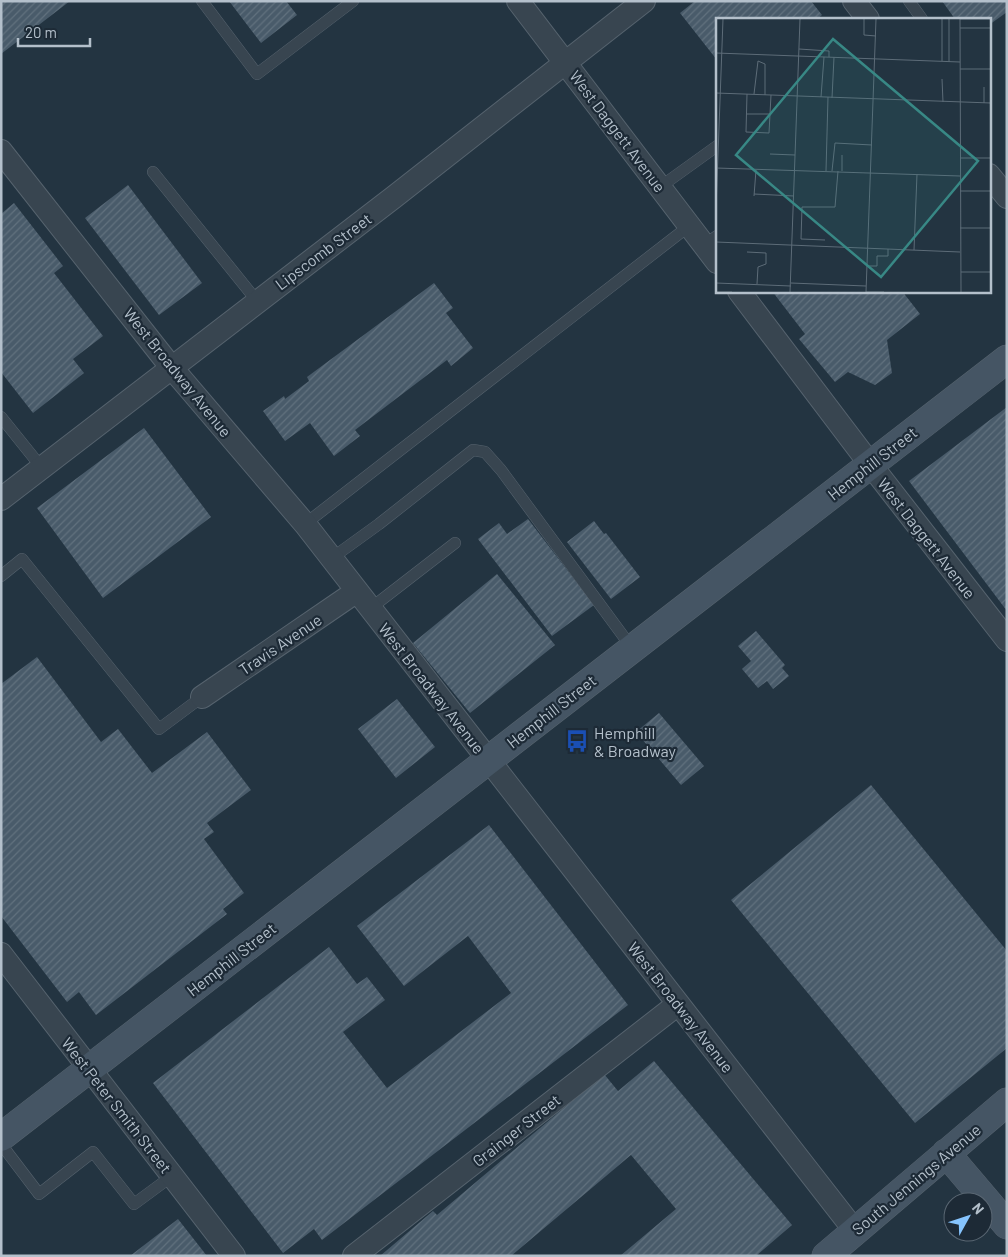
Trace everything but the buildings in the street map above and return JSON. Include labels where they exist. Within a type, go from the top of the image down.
[{"type":"street","name":"West Daggett Avenue","points":[[518,1],[689,226],[713,248]]},
{"type":"street","name":"Lipscomb Street","points":[[1,499],[644,1]]},
{"type":"street","points":[[854,1],[867,18]]},
{"type":"street","name":"West Broadway Avenue","points":[[4,161],[171,367],[332,558],[855,1231]]},
{"type":"street","points":[[990,176],[1007,197]]},
{"type":"street","name":"West Daggett Avenue","points":[[740,292],[1007,640]]},
{"type":"street","name":"Hemphill Street","points":[[1,1137],[1007,359]]},
{"type":"street","name":"Travis Avenue","points":[[202,697],[364,600]]},
{"type":"street","name":"West Peter Smith Street","points":[[1,954],[234,1256]]},
{"type":"street","name":"Grainger Street","points":[[354,1256],[392,1236],[678,1004]]},
{"type":"street","name":"South Jennings Avenue","points":[[826,1256],[1007,1102]]},
{"type":"street","points":[[946,1153],[1007,1226]]},
{"type":"lane","points":[[202,1],[257,74],[352,1]]},
{"type":"lane","points":[[909,1],[921,18]]},
{"type":"lane","points":[[660,187],[716,147]]},
{"type":"lane","points":[[153,172],[257,301]]},
{"type":"lane","points":[[304,524],[689,226]]},
{"type":"lane","points":[[1,417],[42,468]]},
{"type":"lane","points":[[332,558],[379,524],[472,450],[486,452],[632,648]]},
{"type":"lane","points":[[364,600],[455,543]]},
{"type":"lane","points":[[1,576],[22,559],[159,729],[202,697]]},
{"type":"lane","points":[[1,1144],[39,1194],[93,1152],[134,1204],[172,1176]]},
{"type":"place","name":"Hemphill & Broadway","points":[[577,741]]}]
